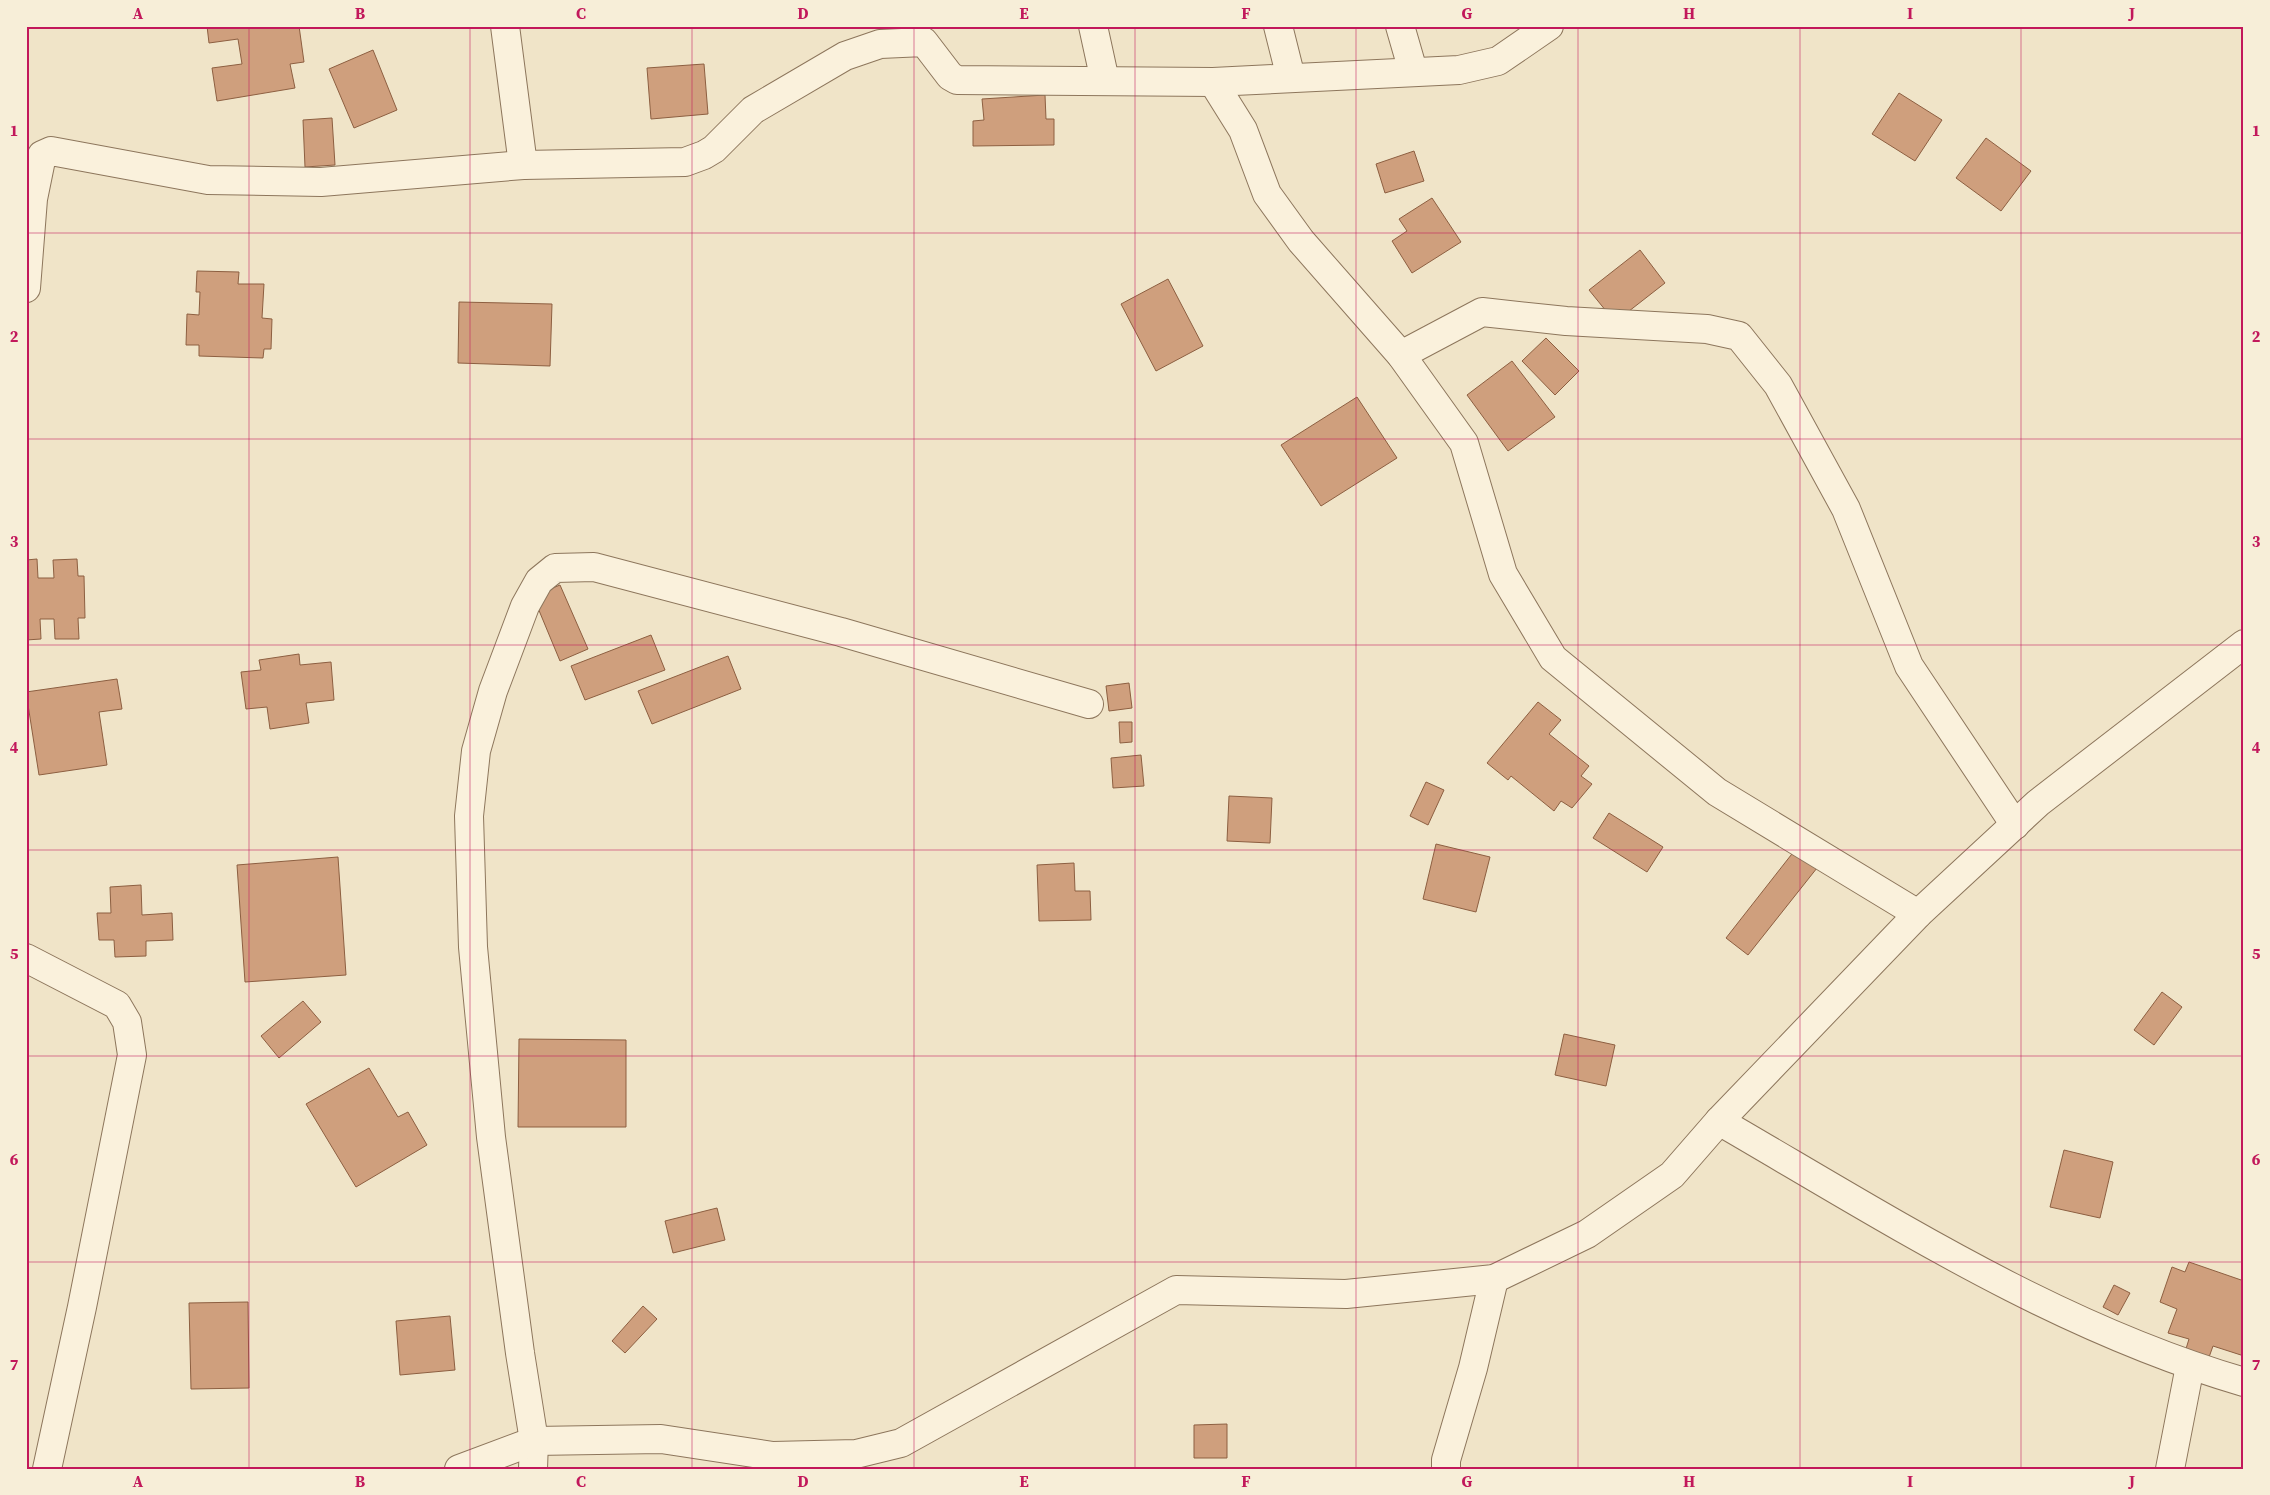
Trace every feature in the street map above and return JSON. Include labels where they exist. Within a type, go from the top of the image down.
[{"type":"street","points":[[505,26],[523,165]]},
{"type":"street","points":[[1093,26],[1105,81]]},
{"type":"street","points":[[1278,26],[1291,78]]},
{"type":"street","points":[[1400,26],[1413,71]]},
{"type":"street","points":[[26,288],[33,199],[34,148],[57,150],[217,180],[321,182],[523,165],[685,162],[714,149],[753,110],[845,56],[875,35],[924,42],[930,47],[950,76],[958,80],[1213,82],[1459,70],[1498,61],[1550,26]]},
{"type":"street","points":[[1213,82],[1243,130],[1267,194],[1301,241],[1401,355],[1464,443],[1503,574],[1552,658],[1717,792],[1918,914]]},
{"type":"street","points":[[1401,355],[1482,312],[1566,321],[1707,329],[1739,336],[1778,385],[1846,509],[1909,666],[2015,825]]},
{"type":"street","points":[[534,1469],[534,1441],[520,1353],[491,1137],[473,947],[468,816],[476,751],[493,690],[525,606],[539,581],[555,568],[594,567],[841,632],[1089,704]]},
{"type":"street","points":[[459,1469],[534,1441],[661,1438],[771,1462],[856,1454],[901,1443],[1176,1290],[1346,1294],[1494,1278],[1587,1234],[1672,1175],[1719,1121],[1918,914],[2038,803],[2244,644]]},
{"type":"street","points":[[26,958],[117,1005],[127,1022],[132,1054],[84,1297],[47,1469]]},
{"type":"street","points":[[1719,1121],[1919,1237],[2059,1312],[2190,1366],[2244,1382]]},
{"type":"street","points":[[1446,1469],[1446,1460],[1473,1368],[1494,1278]]},
{"type":"street","points":[[2170,1469],[2190,1366]]},
{"type":"building","points":[[207,26],[283,26],[283,28],[299,26],[304,62],[290,64],[295,88],[217,101],[212,68],[242,64],[238,39],[209,43]]},
{"type":"building","points":[[373,50],[397,110],[354,128],[329,69]]},
{"type":"building","points":[[704,64],[708,114],[651,119],[647,68]]},
{"type":"building","points":[[1899,93],[1942,120],[1915,161],[1872,134]]},
{"type":"building","points":[[1045,95],[1046,119],[1054,119],[1054,145],[973,146],[973,121],[984,120],[982,99]]},
{"type":"building","points":[[332,118],[335,165],[305,167],[303,120]]},
{"type":"building","points":[[1986,138],[2031,171],[2001,211],[1956,178]]},
{"type":"building","points":[[1414,151],[1424,181],[1385,193],[1376,164]]},
{"type":"building","points":[[1432,198],[1461,242],[1412,273],[1392,241],[1407,231],[1399,219]]},
{"type":"building","points":[[1640,250],[1665,283],[1615,322],[1589,290]]},
{"type":"building","points":[[197,271],[239,272],[238,284],[264,284],[262,318],[272,319],[271,349],[264,349],[263,358],[199,356],[199,345],[186,345],[187,314],[199,315],[200,292],[196,292]]},
{"type":"building","points":[[1168,279],[1203,346],[1156,371],[1121,304]]},
{"type":"building","points":[[459,302],[552,304],[550,366],[458,363]]},
{"type":"building","points":[[1546,338],[1579,371],[1555,395],[1522,361]]},
{"type":"building","points":[[1512,361],[1555,417],[1508,451],[1467,395]]},
{"type":"building","points":[[1357,397],[1397,458],[1321,506],[1281,445]]},
{"type":"building","points":[[37,559],[38,578],[54,578],[53,560],[77,559],[78,576],[84,576],[85,618],[78,618],[79,639],[55,639],[54,619],[40,619],[41,639],[26,640],[26,560]]},
{"type":"building","points":[[560,585],[588,649],[560,661],[533,596]]},
{"type":"building","points":[[651,635],[665,670],[585,700],[571,666]]},
{"type":"building","points":[[299,654],[300,665],[331,662],[334,700],[306,703],[309,723],[270,729],[267,707],[246,709],[241,672],[261,670],[259,660]]},
{"type":"building","points":[[728,656],[741,689],[652,724],[638,691]]},
{"type":"building","points":[[117,679],[122,709],[99,712],[107,765],[39,775],[26,692]]},
{"type":"building","points":[[1129,683],[1132,708],[1109,711],[1106,686]]},
{"type":"building","points":[[1538,702],[1561,720],[1549,734],[1589,766],[1581,776],[1592,784],[1572,808],[1561,801],[1554,811],[1511,776],[1508,780],[1487,763]]},
{"type":"building","points":[[1119,722],[1132,722],[1132,742],[1120,743]]},
{"type":"building","points":[[1141,755],[1144,786],[1113,788],[1111,758]]},
{"type":"building","points":[[1426,782],[1444,790],[1428,825],[1410,816]]},
{"type":"building","points":[[1229,796],[1272,798],[1270,843],[1227,841]]},
{"type":"building","points":[[1609,813],[1663,847],[1647,872],[1593,838]]},
{"type":"building","points":[[1436,844],[1490,857],[1476,912],[1423,899]]},
{"type":"building","points":[[1795,850],[1817,868],[1748,955],[1726,938]]},
{"type":"building","points":[[338,857],[346,975],[245,982],[237,865]]},
{"type":"building","points":[[1074,863],[1075,891],[1090,891],[1091,920],[1039,921],[1037,865]]},
{"type":"building","points":[[141,885],[142,915],[172,913],[173,940],[146,941],[146,956],[115,957],[114,940],[99,940],[97,913],[111,913],[110,887]]},
{"type":"building","points":[[2162,992],[2182,1007],[2154,1045],[2134,1030]]},
{"type":"building","points":[[303,1001],[321,1022],[279,1058],[261,1036]]},
{"type":"building","points":[[1564,1034],[1615,1045],[1606,1086],[1555,1075]]},
{"type":"building","points":[[519,1039],[626,1040],[626,1127],[518,1127]]},
{"type":"building","points":[[369,1068],[398,1117],[408,1112],[427,1145],[356,1187],[306,1104]]},
{"type":"building","points":[[2064,1150],[2113,1162],[2100,1218],[2050,1207]]},
{"type":"building","points":[[717,1208],[725,1240],[673,1253],[665,1221]]},
{"type":"building","points":[[2189,1262],[2244,1281],[2244,1356],[2213,1346],[2208,1360],[2185,1352],[2189,1339],[2168,1333],[2177,1309],[2160,1302],[2172,1267],[2185,1272]]},
{"type":"building","points":[[2114,1285],[2130,1293],[2118,1315],[2103,1307]]},
{"type":"building","points":[[248,1302],[249,1388],[191,1389],[189,1303]]},
{"type":"building","points":[[643,1306],[657,1319],[625,1353],[612,1341]]},
{"type":"building","points":[[450,1316],[455,1370],[400,1375],[396,1321]]},
{"type":"building","points":[[1227,1424],[1227,1458],[1194,1458],[1194,1425]]}]
